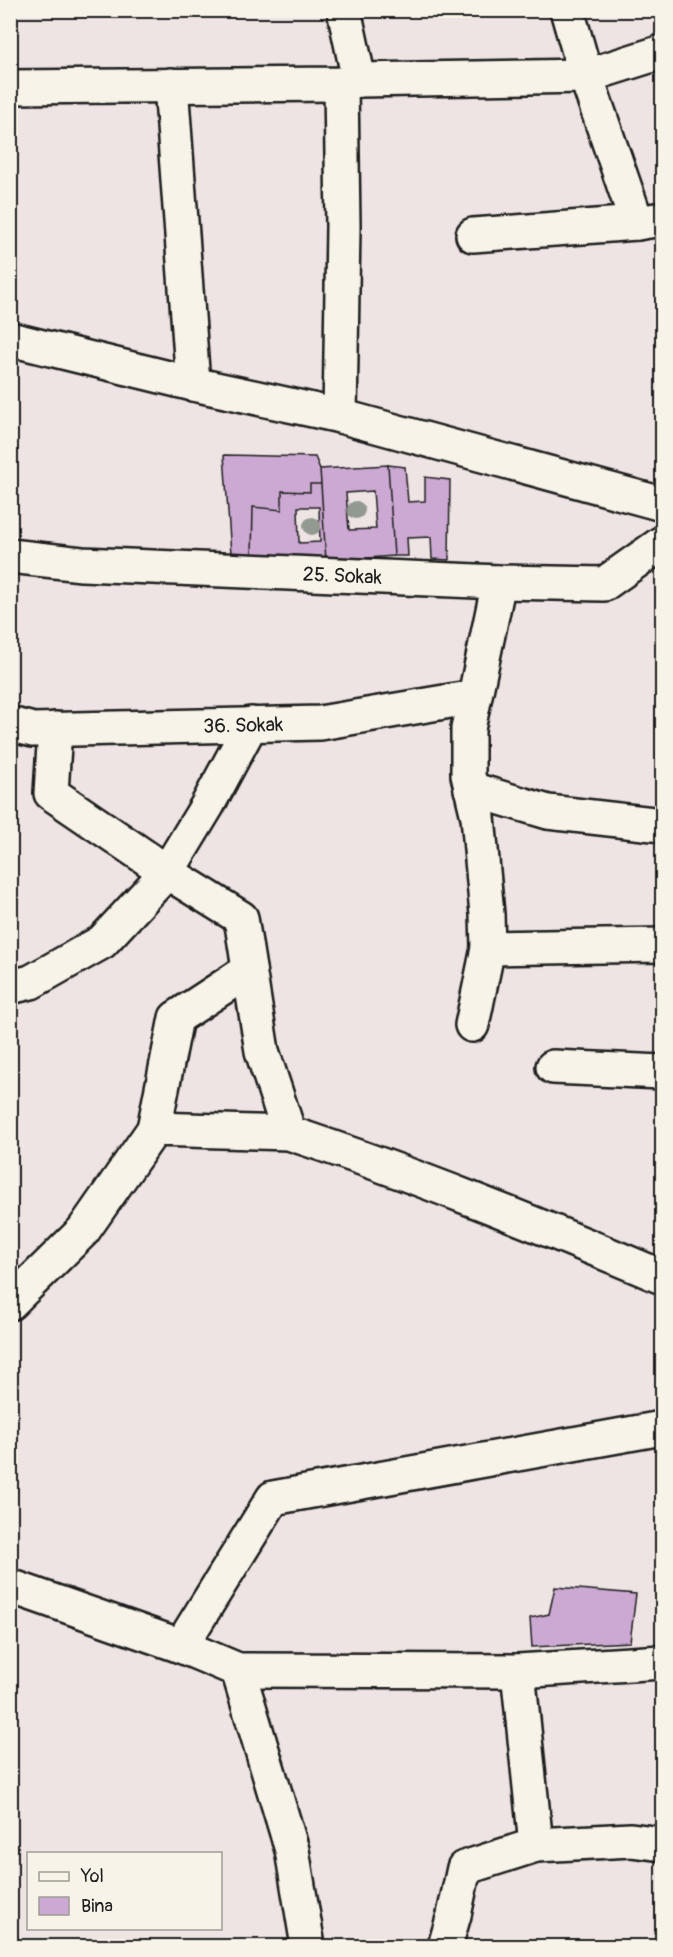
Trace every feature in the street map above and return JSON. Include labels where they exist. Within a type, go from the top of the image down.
[{"type":"street","points":[[340,416],[343,228],[350,82],[344,10]]},
{"type":"street","points":[[473,235],[650,221],[586,76],[567,10]]},
{"type":"street","points":[[10,87],[586,76],[663,52]]},
{"type":"street","points":[[171,85],[193,384]]},
{"type":"street","points":[[10,339],[193,384],[340,416],[663,504]]},
{"type":"street","name":"25. Sokak","points":[[10,556],[82,564],[499,582],[604,584],[663,543]]},
{"type":"street","points":[[472,1025],[488,948],[478,817],[468,775],[468,729],[499,582]]},
{"type":"street","name":"36. Sokak","points":[[10,724],[33,729],[55,729],[320,723],[474,697]]},
{"type":"street","points":[[10,987],[31,982],[102,942],[167,872],[207,806],[251,724]]},
{"type":"street","points":[[55,729],[51,793],[167,872],[241,918],[262,1051],[289,1133]]},
{"type":"street","points":[[471,789],[548,812],[663,825]]},
{"type":"street","points":[[488,948],[663,945]]},
{"type":"street","points":[[10,1303],[83,1231],[154,1129],[176,1018],[249,970]]},
{"type":"street","points":[[553,1067],[663,1072]]},
{"type":"street","points":[[154,1129],[289,1133],[360,1156],[521,1217],[663,1277]]},
{"type":"street","points":[[181,1646],[273,1498],[663,1428]]},
{"type":"street","points":[[10,1586],[181,1646],[238,1670],[518,1671],[663,1662]]},
{"type":"street","points":[[238,1670],[292,1850],[308,1947]]},
{"type":"street","points":[[518,1671],[536,1845]]},
{"type":"street","points":[[445,1947],[464,1868],[536,1845],[631,1840],[663,1844]]},
{"type":"building","points":[[224,455],[315,457],[320,469],[321,484],[310,484],[310,492],[282,491],[282,510],[253,507],[252,555],[231,554]]},
{"type":"building","points":[[388,465],[394,556],[326,561],[320,469]],"holes":[[[373,491],[376,529],[349,530],[346,493]]]},
{"type":"building","points":[[388,465],[405,467],[408,502],[425,501],[425,477],[450,480],[449,560],[432,559],[431,537],[407,538],[408,556],[394,556]]},
{"type":"building","points":[[310,484],[321,484],[326,561],[252,555],[253,507],[282,510],[282,491],[310,492]],"holes":[[[298,507],[319,507],[320,542],[299,543]]]},
{"type":"building","points":[[555,1587],[636,1594],[630,1642],[532,1647],[530,1618],[549,1614]]}]
